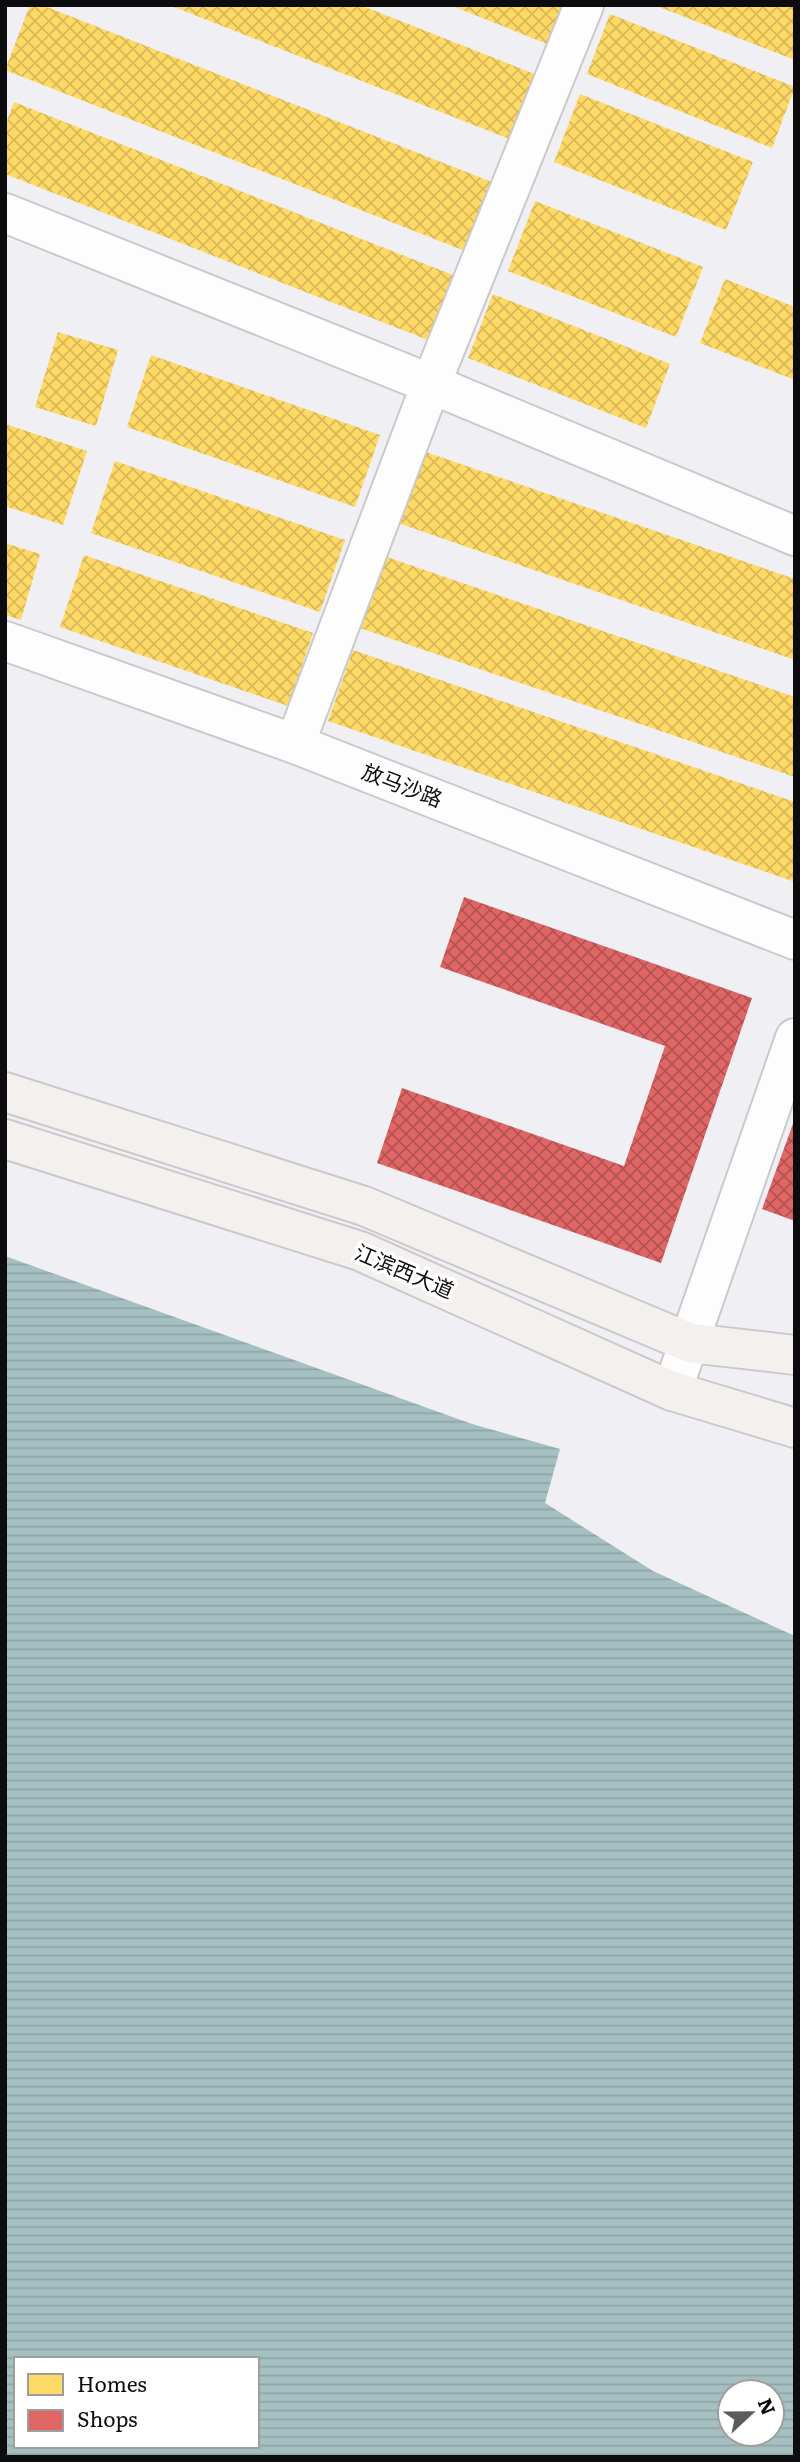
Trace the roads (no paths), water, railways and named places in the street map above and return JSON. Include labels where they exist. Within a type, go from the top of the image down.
[{"type":"main road","points":[[5,1092],[364,1206],[690,1343],[795,1355]]},
{"type":"main road","name":"江滨西大道","points":[[5,1139],[360,1251],[672,1391],[795,1428]]},
{"type":"street","points":[[295,744],[431,384],[584,5]]},
{"type":"street","points":[[5,213],[431,384],[795,536]]},
{"type":"street","name":"放马沙路","points":[[5,641],[295,744],[795,940]]},
{"type":"street","points":[[672,1391],[795,1038]]},
{"type":"water","points":[[5,1256],[472,1424],[560,1449],[545,1503],[653,1571],[795,1636],[795,2457],[5,2457]]}]
